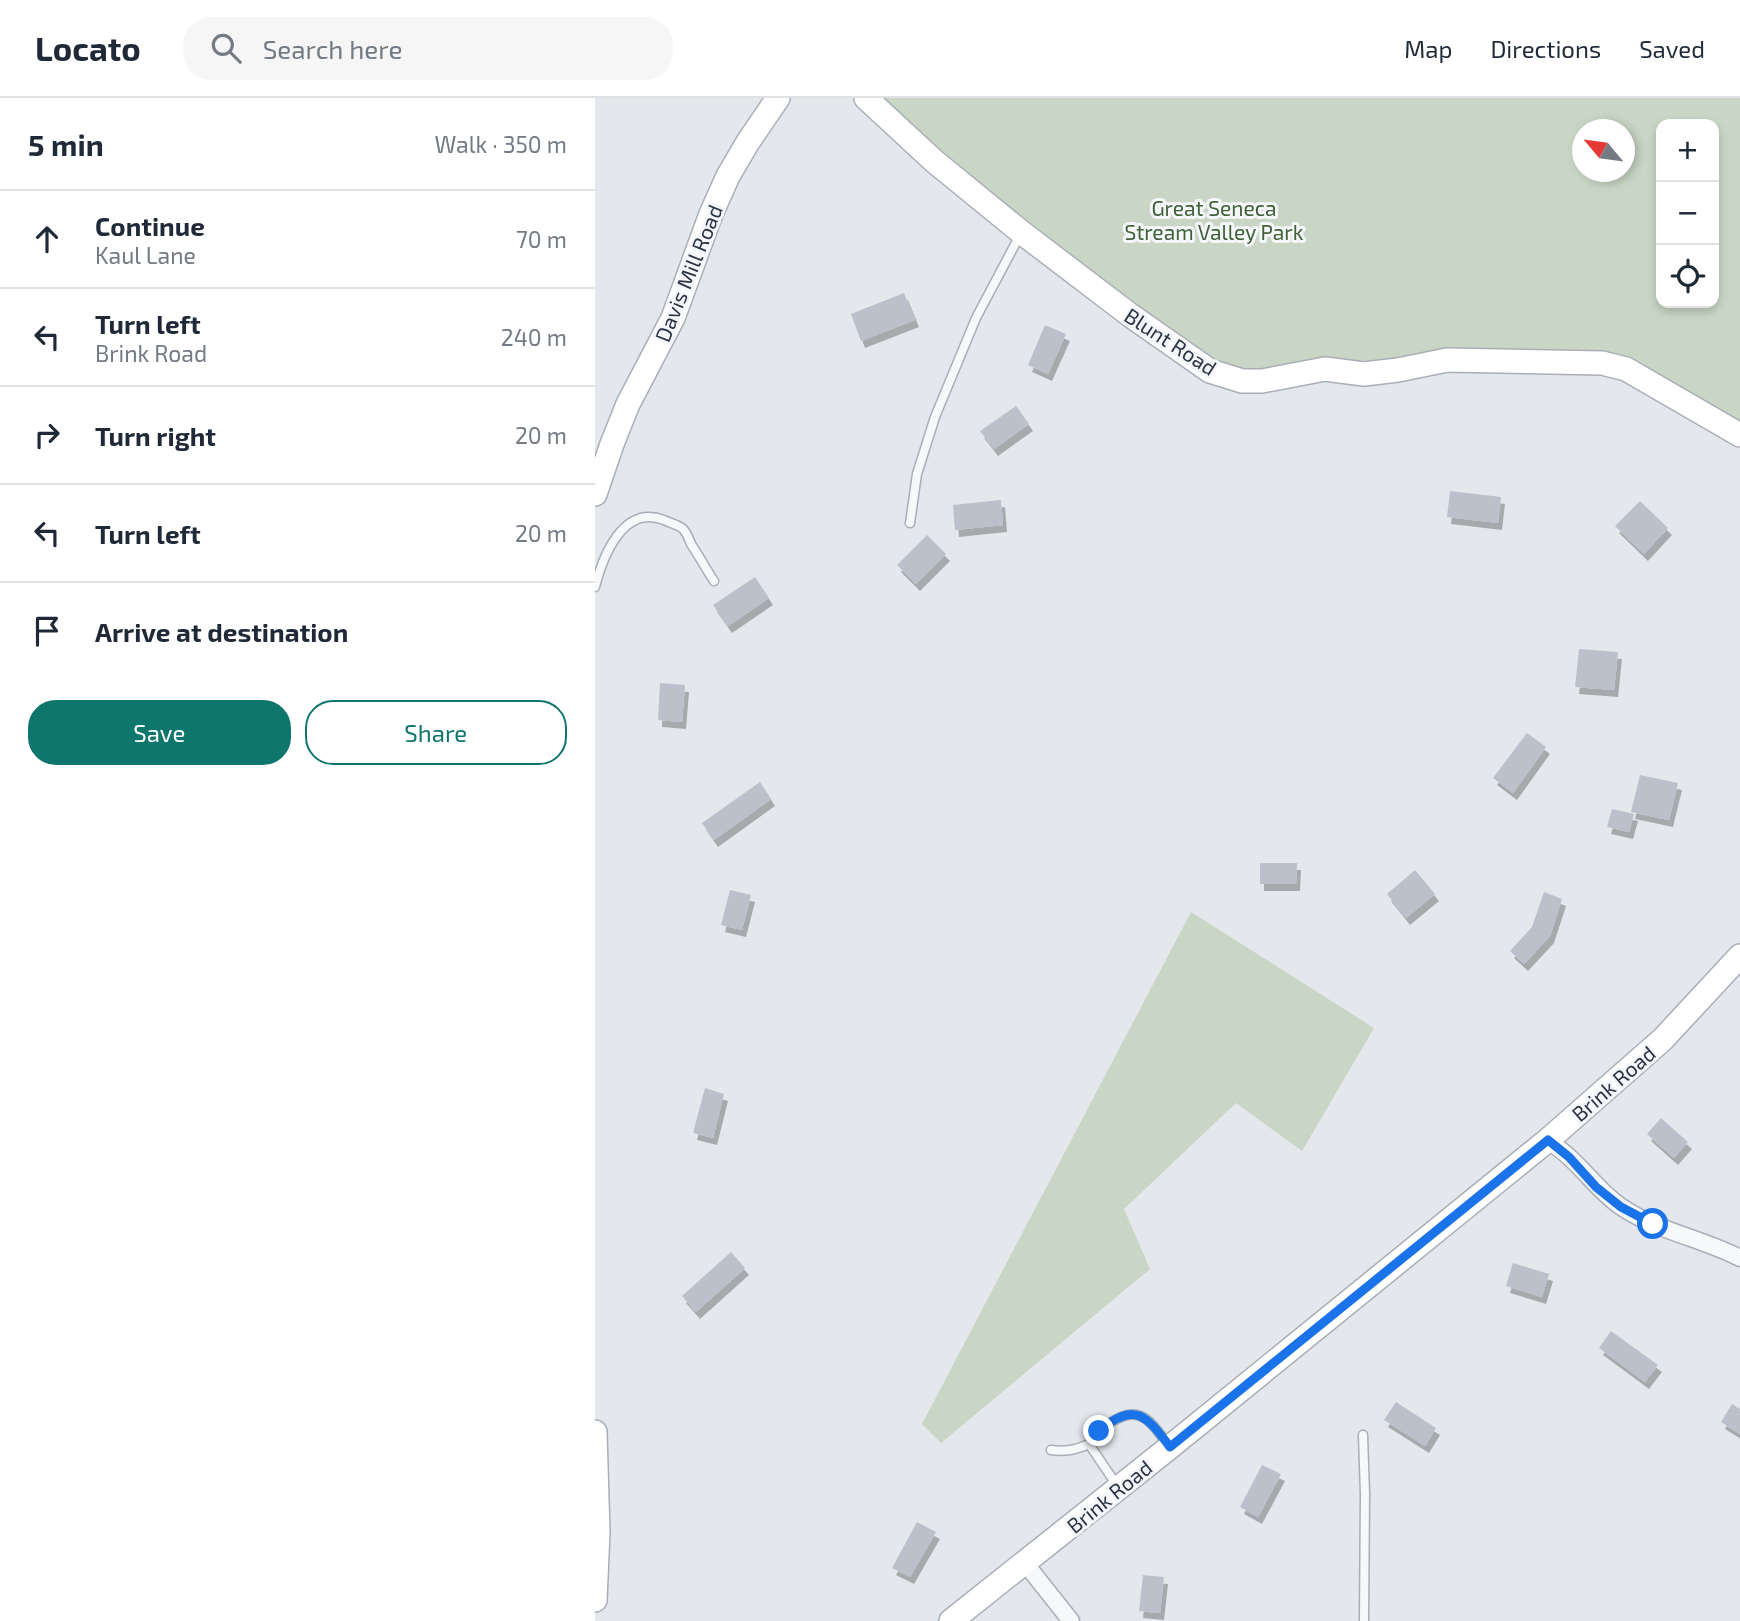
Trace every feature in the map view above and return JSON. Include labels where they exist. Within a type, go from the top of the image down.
[{"type":"street","name":"Davis Mill Road","points":[[595,494],[628,404],[673,318],[711,214],[748,142],[778,98]]},
{"type":"street","name":"Blunt Road","points":[[866,98],[934,161],[1021,232],[1130,315],[1210,371],[1242,381],[1262,381],[1325,369],[1364,374],[1447,360],[1602,363],[1626,369],[1740,435]]},
{"type":"street","name":"Brink Road","points":[[951,1621],[1548,1140],[1663,1039],[1740,956]]},
{"type":"street","points":[[1548,1140],[1569,1157],[1596,1187],[1621,1207],[1653,1224],[1719,1247],[1740,1258]]},
{"type":"street","points":[[595,1432],[598,1532],[595,1600]]},
{"type":"street","points":[[1025,1563],[1071,1621]]},
{"type":"lane","points":[[909,523],[917,474],[935,417],[976,318],[1021,232]]},
{"type":"lane","points":[[595,587],[607,555],[625,525],[647,517],[659,518],[682,527],[714,581]]},
{"type":"lane","points":[[1051,1450],[1063,1452],[1089,1444],[1109,1423],[1127,1414],[1137,1414],[1147,1420],[1170,1447]]},
{"type":"lane","points":[[1363,1435],[1364,1621]]},
{"type":"lane","points":[[1089,1444],[1118,1488]]},
{"type":"green space","name":"Great Seneca Stream Valley Park","points":[[872,98],[1740,98],[1740,427],[1623,360],[1530,349],[1356,361],[1250,372],[1212,363],[1089,279]]},
{"type":"green space","points":[[1191,912],[1374,1028],[1302,1151],[1236,1103],[1124,1209],[1150,1269],[941,1443],[922,1424]]},
{"type":"building","points":[[904,293],[915,320],[861,341],[851,314]]},
{"type":"building","points":[[1045,325],[1066,334],[1048,374],[1028,365]]},
{"type":"building","points":[[1016,406],[1029,424],[994,449],[980,431]]},
{"type":"building","points":[[1450,491],[1501,497],[1498,523],[1447,517]]},
{"type":"building","points":[[1001,500],[1003,525],[955,530],[953,505]]},
{"type":"building","points":[[1640,501],[1668,528],[1644,554],[1615,526]]},
{"type":"building","points":[[927,535],[946,554],[916,584],[897,565]]},
{"type":"building","points":[[755,577],[769,598],[728,626],[713,605]]},
{"type":"building","points":[[1579,649],[1618,652],[1614,690],[1575,687]]},
{"type":"building","points":[[660,683],[685,685],[682,722],[658,720]]},
{"type":"building","points":[[1527,733],[1546,747],[1513,793],[1493,778]]},
{"type":"building","points":[[1640,775],[1678,783],[1669,820],[1631,812]]},
{"type":"building","points":[[760,782],[771,799],[714,840],[702,823]]},
{"type":"building","points":[[1612,809],[1634,814],[1629,832],[1607,827]]},
{"type":"building","points":[[1260,863],[1297,863],[1296,884],[1260,884]]},
{"type":"building","points":[[1415,870],[1435,894],[1406,918],[1387,894]]},
{"type":"building","points":[[730,890],[751,895],[742,930],[721,925]]},
{"type":"building","points":[[1544,892],[1562,899],[1550,936],[1524,964],[1510,951],[1532,927]]},
{"type":"building","points":[[705,1088],[724,1094],[713,1138],[693,1133]]},
{"type":"building","points":[[1661,1118],[1688,1142],[1674,1158],[1647,1134]]},
{"type":"building","points":[[731,1252],[745,1268],[696,1312],[682,1296]]},
{"type":"building","points":[[1513,1263],[1549,1274],[1542,1297],[1506,1286]]},
{"type":"building","points":[[1611,1331],[1658,1365],[1645,1382],[1599,1348]]},
{"type":"building","points":[[1396,1402],[1436,1428],[1425,1446],[1384,1420]]},
{"type":"building","points":[[1732,1404],[1740,1409],[1740,1434],[1721,1422]]},
{"type":"building","points":[[1262,1465],[1281,1474],[1258,1517],[1240,1507]]},
{"type":"building","points":[[917,1522],[936,1532],[910,1577],[892,1568]]},
{"type":"building","points":[[1143,1575],[1164,1577],[1160,1613],[1139,1611]]},
{"type":"route","points":[[1099,1431],[1127,1414],[1137,1414],[1156,1429],[1170,1447],[1548,1140],[1569,1157],[1596,1187],[1621,1207],[1653,1224]]}]
